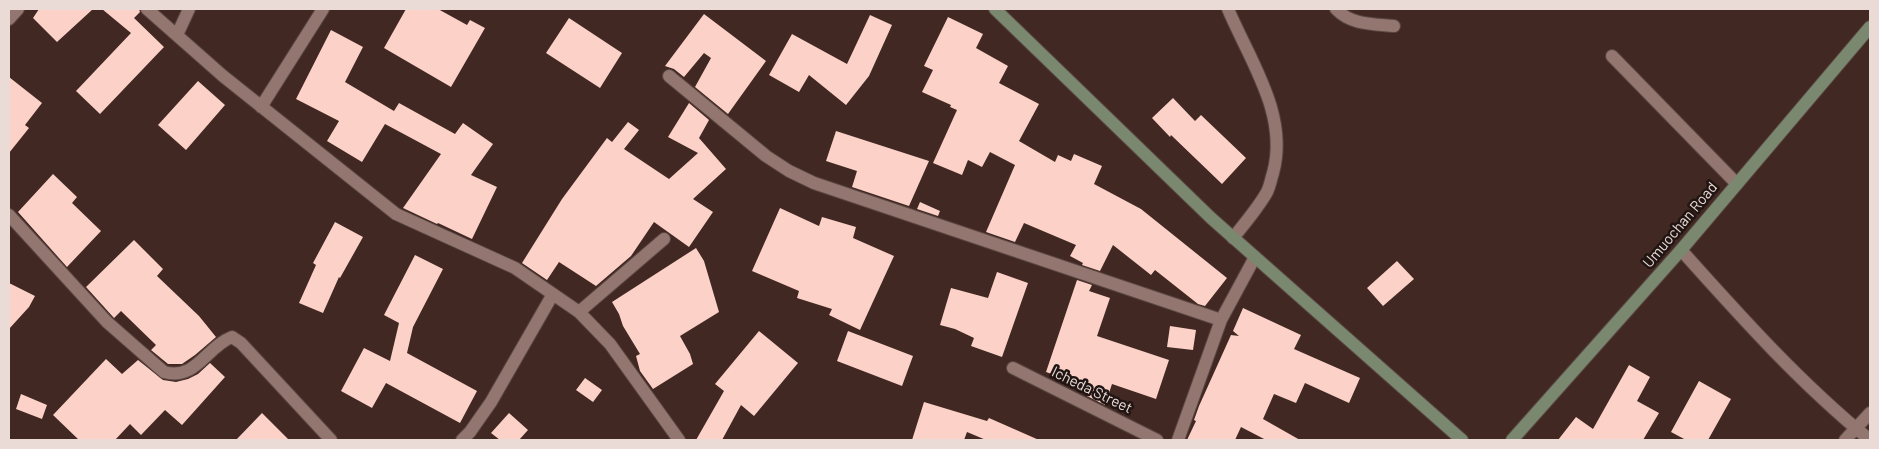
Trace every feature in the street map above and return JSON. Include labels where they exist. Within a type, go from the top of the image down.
[{"type":"main road","points":[[995,9],[1211,218],[1462,440]]},
{"type":"main road","name":"Umuochan Road","points":[[1512,440],[1681,250],[1870,27]]},
{"type":"street","points":[[9,19],[18,9]]},
{"type":"street","points":[[147,9],[223,76],[396,214],[515,268],[579,312],[610,344],[679,440]]},
{"type":"street","points":[[176,35],[189,9]]},
{"type":"street","points":[[261,107],[323,9]]},
{"type":"street","points":[[1228,9],[1262,82],[1275,116],[1277,138],[1276,161],[1268,190],[1233,238]]},
{"type":"street","points":[[1336,9],[1355,22],[1394,26]]},
{"type":"street","points":[[1612,56],[1736,184]]},
{"type":"street","points":[[668,76],[766,156],[789,171],[814,182],[1221,320]]},
{"type":"street","points":[[9,215],[107,322],[164,372],[174,375],[192,369],[224,340],[232,337],[240,342],[331,440]]},
{"type":"street","points":[[579,312],[664,239]]},
{"type":"street","points":[[1681,250],[1781,359],[1870,440]]},
{"type":"street","points":[[1178,440],[1221,320],[1255,257]]},
{"type":"street","points":[[462,440],[470,432],[491,402],[554,294]]},
{"type":"street","name":"Icheda Street","points":[[1013,368],[1157,440]]},
{"type":"street","points":[[1845,440],[1870,413]]},
{"type":"building","points":[[39,9],[93,9],[57,42],[33,18]]},
{"type":"building","points":[[102,9],[139,9],[140,12],[134,18],[164,47],[100,114],[76,91],[131,33]]},
{"type":"building","points":[[406,9],[438,9],[467,25],[470,20],[485,28],[451,87],[384,48]]},
{"type":"building","points":[[704,14],[766,61],[728,114],[695,87],[711,58],[704,53],[684,77],[674,69],[665,66]]},
{"type":"building","points":[[870,15],[892,25],[869,76],[846,105],[809,75],[799,92],[769,75],[792,34],[847,64]]},
{"type":"building","points":[[948,17],[983,34],[976,48],[1008,66],[999,83],[1039,104],[1019,141],[1055,162],[1058,155],[1071,161],[1074,154],[1102,166],[1094,184],[1141,209],[1227,278],[1205,306],[1198,304],[1155,270],[1151,275],[1113,245],[1100,271],[1082,265],[1083,263],[1070,256],[1076,245],[1024,223],[1015,242],[986,232],[1015,165],[990,152],[982,167],[968,160],[962,175],[933,163],[957,110],[950,107],[951,105],[922,92],[933,70],[924,66]]},
{"type":"building","points":[[569,18],[622,53],[600,88],[546,53]]},
{"type":"building","points":[[331,30],[363,47],[345,82],[394,111],[399,103],[455,134],[463,123],[493,144],[471,175],[497,187],[472,239],[403,208],[441,154],[385,124],[362,162],[327,141],[339,121],[296,99]]},
{"type":"building","points":[[9,77],[42,103],[25,125],[29,128],[9,153]]},
{"type":"building","points":[[198,81],[225,105],[186,150],[158,125]]},
{"type":"building","points":[[1173,98],[1195,121],[1201,115],[1246,158],[1222,184],[1152,118]]},
{"type":"building","points":[[689,103],[709,120],[699,138],[726,169],[693,199],[713,212],[689,247],[654,222],[631,256],[596,286],[559,262],[547,280],[522,263],[562,199],[607,138],[612,142],[628,122],[639,130],[624,149],[669,179],[698,153],[668,137]]},
{"type":"building","points":[[836,131],[929,161],[909,206],[852,187],[857,171],[826,161]]},
{"type":"building","points":[[53,174],[77,197],[72,203],[101,231],[67,267],[18,212]]},
{"type":"building","points":[[920,202],[940,211],[938,216],[917,209]]},
{"type":"building","points":[[780,208],[819,226],[822,217],[856,227],[853,238],[894,256],[860,330],[829,315],[832,309],[797,298],[799,291],[752,271]]},
{"type":"building","points":[[335,222],[363,237],[339,277],[323,313],[299,303],[316,265],[313,263]]},
{"type":"building","points":[[134,240],[163,269],[157,276],[199,316],[216,337],[182,364],[168,364],[151,350],[156,345],[121,311],[114,318],[86,287]]},
{"type":"building","points":[[696,248],[704,261],[719,312],[680,336],[693,364],[653,389],[640,371],[636,356],[640,354],[623,326],[612,302]]},
{"type":"building","points":[[415,255],[443,269],[413,327],[407,353],[477,391],[460,423],[386,383],[372,408],[341,391],[364,348],[390,361],[399,323],[384,315]]},
{"type":"building","points":[[1397,261],[1414,279],[1383,306],[1367,288]]},
{"type":"building","points":[[997,272],[1028,283],[1002,357],[971,346],[974,338],[955,329],[940,325],[951,288],[988,298]]},
{"type":"building","points":[[1077,280],[1092,285],[1089,291],[1110,298],[1097,336],[1169,360],[1156,399],[1112,384],[1105,405],[1087,396],[1090,387],[1046,372]]},
{"type":"building","points":[[9,283],[35,296],[29,307],[9,329]]},
{"type":"building","points":[[1243,308],[1301,335],[1294,349],[1360,378],[1349,403],[1305,383],[1296,403],[1274,394],[1263,419],[1300,440],[1266,440],[1241,427],[1235,440],[1187,440],[1196,421],[1194,420],[1199,406],[1231,335],[1239,336],[1233,331]]},
{"type":"building","points":[[1170,326],[1196,330],[1193,350],[1167,347]]},
{"type":"building","points":[[759,331],[798,363],[754,416],[741,405],[722,440],[696,440],[724,391],[715,384]]},
{"type":"building","points":[[848,331],[913,356],[902,386],[837,361]]},
{"type":"building","points":[[106,359],[122,374],[138,360],[163,380],[176,382],[188,379],[198,374],[210,363],[225,377],[182,425],[165,410],[141,435],[130,424],[115,440],[79,440],[53,415]]},
{"type":"building","points":[[1629,365],[1650,377],[1637,401],[1659,413],[1643,440],[1558,440],[1576,417],[1593,429]]},
{"type":"building","points":[[585,378],[602,390],[593,402],[576,390]]},
{"type":"building","points":[[1699,381],[1731,399],[1708,440],[1686,440],[1671,432]]},
{"type":"building","points":[[21,394],[47,405],[42,419],[16,409]]},
{"type":"building","points":[[924,402],[987,421],[989,418],[1039,440],[986,440],[967,432],[964,440],[912,440]]},
{"type":"building","points":[[262,413],[289,440],[236,440]]},
{"type":"building","points":[[509,413],[528,430],[519,440],[500,440],[491,433]]}]
